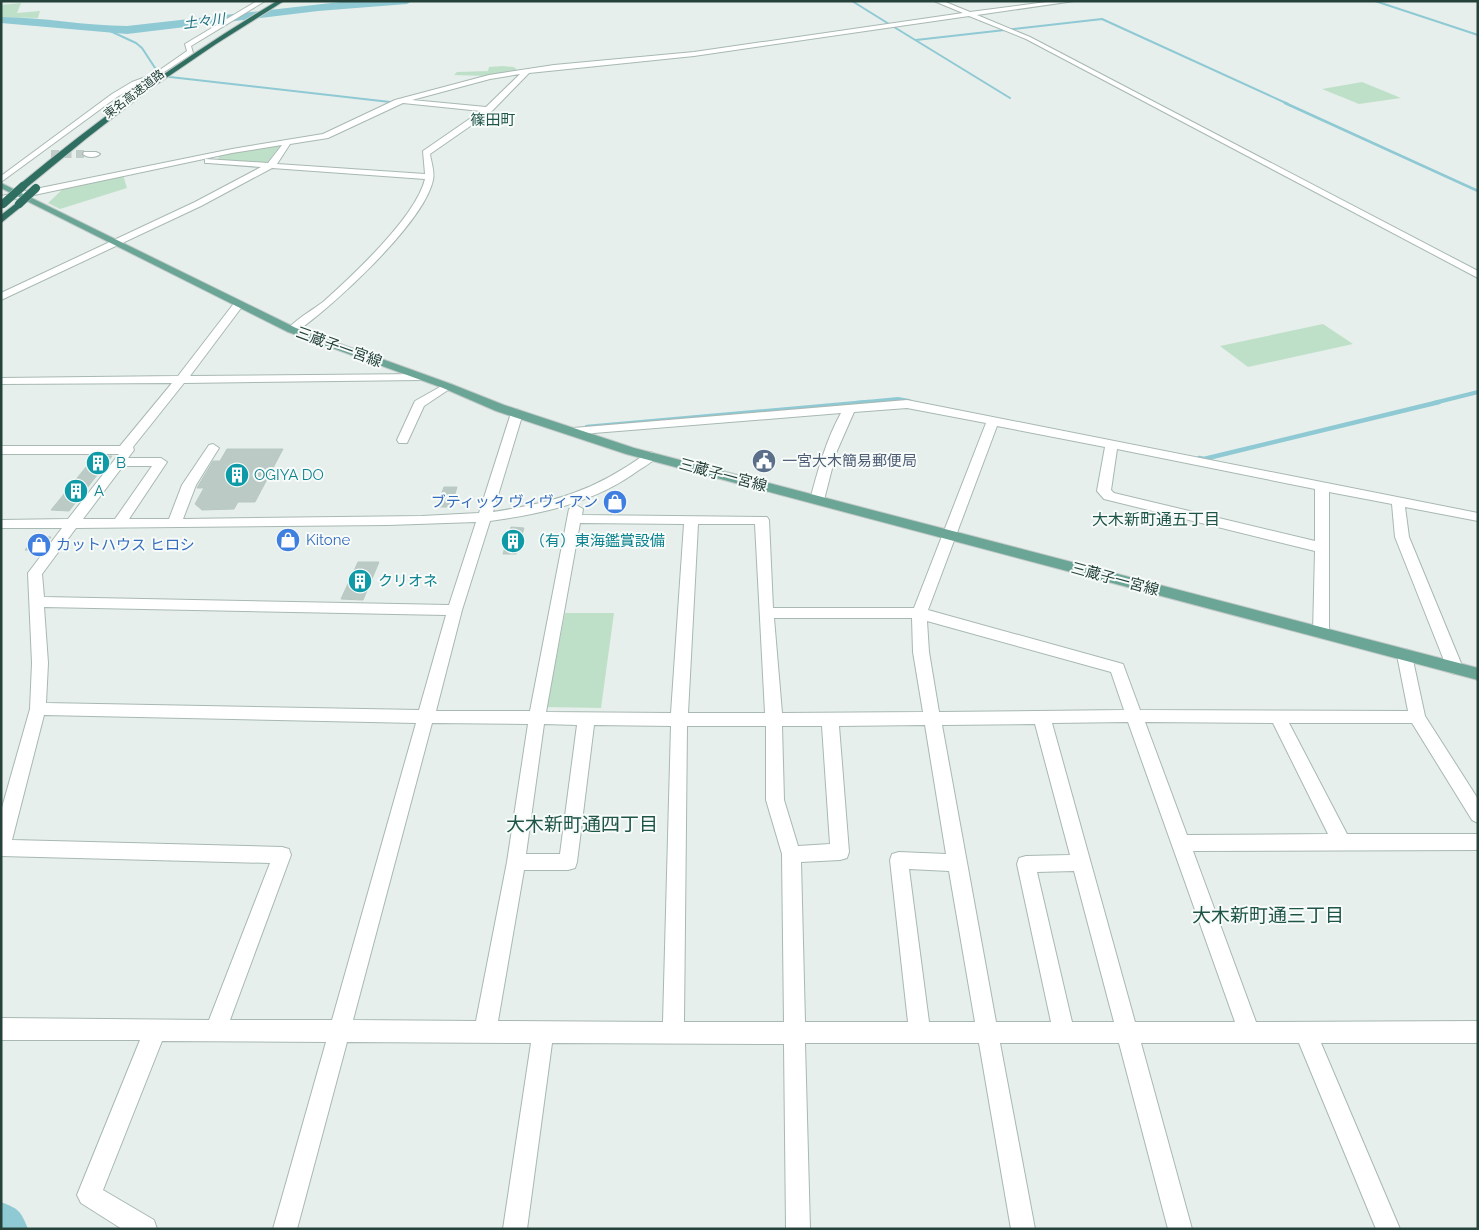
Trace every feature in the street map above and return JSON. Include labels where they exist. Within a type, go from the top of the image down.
[{"type":"highway","name":"東名高速道路","points":[[190,68],[276,11],[283,4]]},
{"type":"highway","name":"東名高速道路","points":[[1,220],[21,195],[110,117],[203,50],[255,17],[283,4]]},
{"type":"highway","name":"東名高速道路","points":[[133,110],[173,80]]},
{"type":"highway","name":"東名高速道路","points":[[2,203],[40,186]]},
{"type":"main road","name":"三蔵子一宮線","points":[[1,185],[292,330],[573,432],[651,456],[1478,674]]},
{"type":"street","points":[[1,180],[133,84],[155,75],[177,58],[191,52],[187,45],[262,1]]},
{"type":"street","points":[[937,1],[1028,38],[1478,275]]},
{"type":"street","points":[[21,195],[184,160],[334,134],[398,102],[489,77],[527,71],[694,54],[1071,1]]},
{"type":"street","points":[[292,330],[346,286],[386,245],[409,217],[428,184],[426,153],[489,109],[527,71]]},
{"type":"street","points":[[398,102],[489,109]]},
{"type":"street","points":[[1,297],[198,204],[270,166],[281,154],[287,143]]},
{"type":"street","points":[[36,154],[51,154]]},
{"type":"street","points":[[184,160],[429,177]]},
{"type":"street","points":[[124,450],[239,304]]},
{"type":"street","points":[[1,381],[422,377]]},
{"type":"street","points":[[403,440],[419,404],[447,386]]},
{"type":"street","points":[[573,432],[907,404],[1478,517]]},
{"type":"street","points":[[817,500],[829,452],[838,426],[850,408]]},
{"type":"street","points":[[285,1229],[455,610],[518,413]]},
{"type":"street","points":[[993,421],[919,613],[922,652],[957,863],[1023,1229]]},
{"type":"street","points":[[1112,445],[1104,491],[1109,496],[1323,548]]},
{"type":"street","points":[[174,523],[189,485],[213,448]]},
{"type":"street","points":[[1,450],[128,450],[74,524],[35,573],[40,664],[38,709],[1,846],[282,855],[215,1031]]},
{"type":"street","points":[[1,524],[404,521],[484,518],[528,511],[577,498],[638,467],[651,456]]},
{"type":"street","points":[[118,462],[161,462],[120,524]]},
{"type":"street","points":[[1321,633],[1322,487]]},
{"type":"street","points":[[485,1032],[516,862],[537,718],[575,519],[577,498]]},
{"type":"street","points":[[1398,502],[1402,537],[1455,668]]},
{"type":"street","points":[[575,519],[762,520],[766,613],[774,720],[775,800],[791,854],[798,1229]]},
{"type":"street","points":[[673,1033],[680,718],[691,520]]},
{"type":"street","points":[[37,602],[455,610]]},
{"type":"street","points":[[766,613],[919,613],[1117,668],[1249,1032]]},
{"type":"street","points":[[1404,655],[1417,716],[1478,815]]},
{"type":"street","points":[[38,709],[426,717],[774,720],[1134,716],[1417,716]]},
{"type":"street","points":[[1042,717],[1180,1229]]},
{"type":"street","points":[[1278,717],[1342,843]]},
{"type":"street","points":[[516,862],[568,862],[586,719]]},
{"type":"street","points":[[791,854],[840,852],[830,720]]},
{"type":"street","points":[[1180,843],[1478,842]]},
{"type":"street","points":[[920,1033],[899,860],[957,863]]},
{"type":"street","points":[[1064,1032],[1026,864],[1081,863]]},
{"type":"street","points":[[1,1030],[673,1033],[1249,1032],[1306,1034],[1478,1032]]},
{"type":"street","points":[[145,1229],[89,1195],[155,1031]]},
{"type":"street","points":[[515,1229],[543,1032]]},
{"type":"street","points":[[1306,1034],[1388,1229]]},
{"type":"green space","points":[[21,3],[17,13],[40,11],[38,18],[1,17],[1,5]]},
{"type":"green space","points":[[489,67],[514,67],[518,71],[486,76],[454,75],[457,72],[488,71]]},
{"type":"green space","points":[[1362,82],[1401,98],[1359,104],[1322,89]]},
{"type":"green space","points":[[280,146],[265,164],[217,160],[221,154]]},
{"type":"green space","points":[[123,175],[127,188],[60,209],[48,203],[63,189]]},
{"type":"green space","points":[[1323,324],[1353,344],[1248,367],[1220,346]]},
{"type":"green space","points":[[565,613],[614,613],[601,708],[547,707]]},
{"type":"building","name":"OGIYA DO","points":[[227,449],[283,449],[255,502],[238,502],[234,509],[202,510],[195,504],[204,488],[197,488],[213,461],[220,461]]},
{"type":"building","points":[[95,456],[112,456],[69,511],[51,510]]},
{"type":"building","points":[[444,487],[457,487],[451,507],[437,507]]},
{"type":"building","name":"（有）東海鑑賞設備","points":[[511,527],[524,528],[516,554],[503,554]]},
{"type":"building","name":"カットハウス ヒロシ","points":[[35,537],[51,537],[41,551],[25,550]]},
{"type":"building","name":"クリオネ","points":[[358,562],[379,562],[363,600],[341,599]]},
{"type":"waterway","name":"土々川","points":[[1,20],[127,30],[318,7],[407,1]]},
{"type":"waterway","points":[[852,1],[889,24]]},
{"type":"waterway","points":[[1375,1],[1478,35]]},
{"type":"waterway","points":[[916,40],[1102,19],[1288,104]]},
{"type":"waterway","points":[[894,27],[1010,98]]},
{"type":"waterway","points":[[108,30],[136,43],[142,48],[159,74],[170,77],[390,102]]},
{"type":"waterway","points":[[1285,103],[1478,191]]},
{"type":"waterway","points":[[1434,403],[1478,392]]},
{"type":"waterway","points":[[856,403],[898,399],[909,401]]},
{"type":"waterway","points":[[587,427],[869,402]]},
{"type":"waterway","points":[[1199,458],[1204,459],[1439,402]]},
{"type":"waterway","points":[[1,1225],[5,1229]]},
{"type":"tunnel","points":[[51,154],[87,154]]},
{"type":"place","name":"一宮大木簡易郵便局","points":[[764,461]]},
{"type":"place","name":"B","points":[[98,463]]},
{"type":"place","name":"OGIYA DO","points":[[237,475]]},
{"type":"place","name":"A","points":[[76,491]]},
{"type":"place","name":"ブティック ヴィヴィアン","points":[[615,502]]},
{"type":"place","name":"Kitone","points":[[288,540]]},
{"type":"place","name":"（有）東海鑑賞設備","points":[[513,541]]},
{"type":"place","name":"カットハウス ヒロシ","points":[[39,545]]},
{"type":"place","name":"クリオネ","points":[[360,581]]},
{"type":"district","name":"篠田町","points":[[493,120]]},
{"type":"district","name":"大木新町通五丁目","points":[[1156,519]]},
{"type":"district","name":"大木新町通四丁目","points":[[582,824]]},
{"type":"district","name":"大木新町通三丁目","points":[[1268,915]]}]
